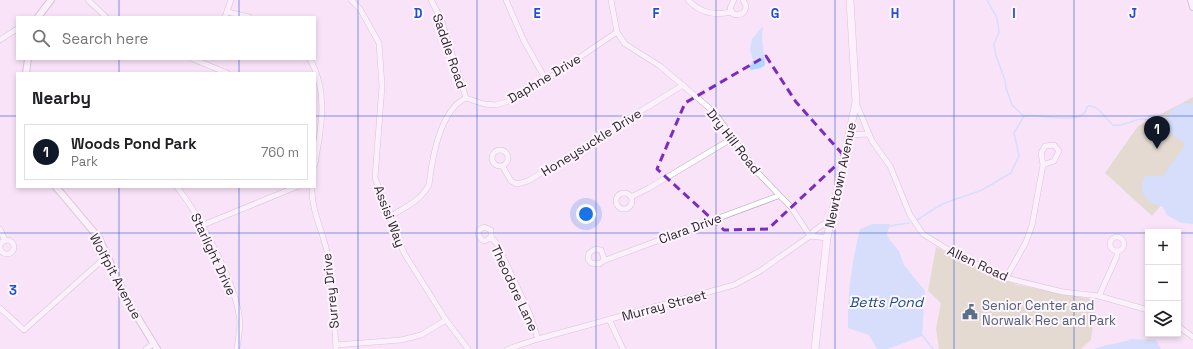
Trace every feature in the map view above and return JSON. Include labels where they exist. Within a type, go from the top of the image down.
[{"type":"main road","name":"Newtown Avenue","points":[[814,349],[827,238],[856,102],[850,0]]},
{"type":"street","points":[[39,16],[50,0]]},
{"type":"street","points":[[88,0],[105,16]]},
{"type":"street","points":[[231,0],[226,14],[241,16]]},
{"type":"street","name":"Assisi Way","points":[[351,0],[360,9],[379,43],[382,86],[375,178],[404,253],[446,320],[468,349]]},
{"type":"street","name":"Saddle Road","points":[[390,216],[420,199],[425,192],[429,185],[443,126],[449,112],[458,102],[466,98],[441,19],[431,0]]},
{"type":"street","points":[[506,0],[524,41],[546,80]]},
{"type":"street","name":"Dry Hill Road","points":[[611,0],[617,32],[625,44],[660,66],[683,84],[714,112],[758,173],[778,196],[791,207],[810,236]]},
{"type":"street","points":[[688,0],[706,12],[718,14],[731,12],[738,16],[742,14],[746,6],[743,0]]},
{"type":"street","points":[[731,12],[730,3],[734,0]]},
{"type":"street","points":[[1191,0],[1193,7]]},
{"type":"street","points":[[0,40],[16,31]]},
{"type":"street","name":"Daphne Drive","points":[[466,98],[484,104],[496,105],[509,101],[546,80],[617,32]]},
{"type":"street","points":[[26,72],[28,60]]},
{"type":"street","points":[[198,60],[208,62],[225,72]]},
{"type":"street","points":[[310,60],[315,72]]},
{"type":"street","points":[[316,73],[322,94],[323,112],[316,158]]},
{"type":"street","name":"Honeysuckle Drive","points":[[503,167],[511,181],[517,184],[528,181],[683,84]]},
{"type":"street","name":"Allen Road","points":[[856,102],[869,134],[890,166],[910,215],[924,234],[955,254],[1006,278],[1063,292],[1099,296],[1145,309]]},
{"type":"street","points":[[849,135],[869,134]]},
{"type":"street","points":[[631,197],[649,188],[733,138]]},
{"type":"street","points":[[1006,278],[1026,242],[1032,224],[1043,165]]},
{"type":"street","name":"Wolfpit Avenue","points":[[57,188],[97,235],[108,255],[127,300],[155,346]]},
{"type":"street","name":"Starlight Drive","points":[[178,188],[203,225],[234,296],[240,322],[237,349]]},
{"type":"street","points":[[203,225],[294,188]]},
{"type":"street","name":"Surrey Drive","points":[[312,188],[312,200],[315,214],[329,261],[336,347]]},
{"type":"street","name":"Clara Drive","points":[[603,261],[778,196]]},
{"type":"street","name":"Murray Street","points":[[508,349],[538,339],[734,285],[760,271],[810,236],[815,230],[831,219]]},
{"type":"street","points":[[0,229],[5,241]]},
{"type":"street","points":[[810,236],[827,238]]},
{"type":"street","name":"Theodore Lane","points":[[491,237],[497,244],[529,312],[538,339]]},
{"type":"street","points":[[1099,296],[1117,256],[1117,251]]},
{"type":"street","points":[[0,308],[24,330],[108,255]]},
{"type":"street","points":[[609,319],[623,349]]},
{"type":"street","points":[[336,347],[401,340],[421,335],[446,320]]},
{"type":"street","points":[[1181,328],[1193,337]]},
{"type":"street","points":[[527,343],[530,349]]},
{"type":"street","points":[[146,349],[155,346]]},
{"type":"highlighted area","points":[[766,56],[796,102],[845,157],[768,229],[724,230],[657,169],[685,103]]},
{"type":"green space","points":[[1193,97],[1193,223],[1165,201],[1152,216],[1105,173],[1138,126]]},
{"type":"green space","points":[[936,247],[995,277],[1018,285],[1096,300],[1091,340],[1081,349],[939,349],[936,329],[941,303],[928,291]]},
{"type":"water","points":[[763,26],[762,37],[765,65],[761,68],[751,70],[749,67],[753,60],[750,50],[752,39]]},
{"type":"water","points":[[1183,103],[1193,103],[1193,224],[1181,223],[1167,215],[1163,207],[1153,203],[1145,197],[1142,188],[1145,176],[1165,175],[1184,146],[1184,142],[1174,136],[1167,126],[1167,121],[1171,110]]},
{"type":"water","name":"Betts Pond","points":[[872,224],[890,224],[887,234],[889,239],[899,251],[904,265],[925,291],[922,336],[888,349],[877,349],[869,335],[848,328],[849,291],[857,241],[860,229]]},
{"type":"water","points":[[1131,339],[1156,340],[1161,349],[1094,349],[1122,342]]},
{"type":"waterway","points":[[987,0],[997,18],[999,32],[994,44],[996,56],[1005,80],[1006,88],[1012,105],[1024,116]]},
{"type":"waterway","points":[[1024,116],[1074,118],[1085,112],[1088,106],[1099,110],[1113,125],[1122,125],[1140,119],[1161,124],[1168,124]]},
{"type":"waterway","points":[[917,220],[942,204],[982,190],[1011,173],[1019,156],[1014,133],[1024,116]]},
{"type":"waterway","points":[[889,226],[909,223]]},
{"type":"waterway","points":[[922,335],[933,349]]},
{"type":"place","name":"Woods Pond Park","points":[[1157,149]]},
{"type":"place","name":"Senior Center and Norwalk Rec and Park","points":[[970,312]]}]
